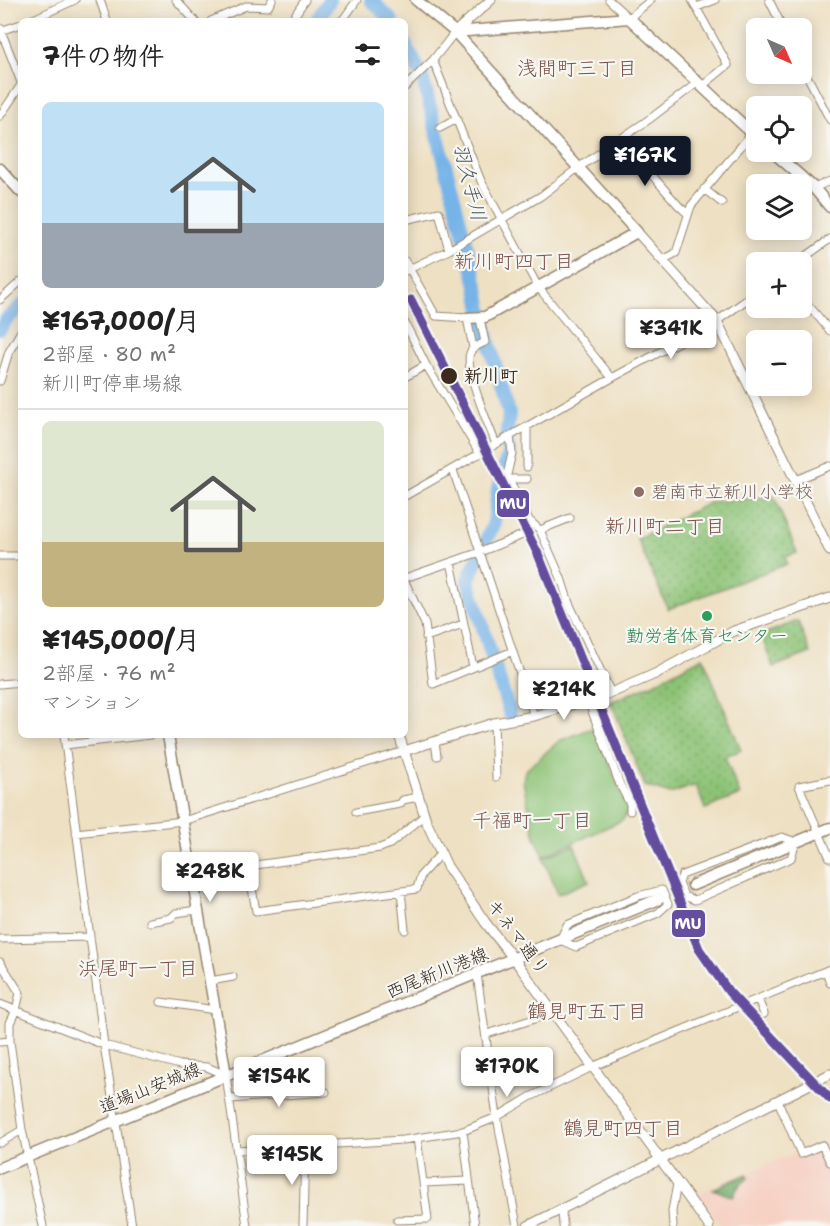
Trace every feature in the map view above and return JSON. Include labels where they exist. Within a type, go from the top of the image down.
[{"type":"main road","points":[[416,0],[455,32],[637,232],[480,319],[466,318]]},
{"type":"main road","points":[[455,32],[629,18],[746,128]]},
{"type":"main road","points":[[784,162],[814,188],[830,207]]},
{"type":"main road","points":[[0,169],[18,189]]},
{"type":"main road","name":"道場山安城線","points":[[0,1168],[226,1075],[169,738]]},
{"type":"main road","points":[[693,885],[825,831]]},
{"type":"main road","name":"西尾新川港線","points":[[226,1075],[659,899]]},
{"type":"street","points":[[36,18],[75,0]]},
{"type":"street","points":[[100,0],[106,18]]},
{"type":"street","points":[[176,0],[192,18]]},
{"type":"street","points":[[218,18],[246,6],[268,7],[272,0]]},
{"type":"street","points":[[293,18],[305,0]]},
{"type":"street","points":[[344,18],[357,0]]},
{"type":"street","points":[[408,84],[433,60],[455,32],[491,0]]},
{"type":"street","points":[[609,0],[629,18],[651,0]]},
{"type":"street","points":[[473,348],[466,318],[436,316],[408,270],[449,250],[541,196],[728,64],[692,0]]},
{"type":"street","points":[[697,8],[715,0]]},
{"type":"street","points":[[769,0],[778,18]]},
{"type":"street","points":[[18,25],[0,30],[18,73]]},
{"type":"street","points":[[433,60],[481,181],[500,220],[538,287],[612,378]]},
{"type":"street","points":[[811,84],[830,120]]},
{"type":"street","points":[[0,116],[18,85]]},
{"type":"street","points":[[440,128],[457,119]]},
{"type":"street","points":[[621,140],[678,206],[688,214]]},
{"type":"street","points":[[663,260],[676,253],[691,206],[746,144]]},
{"type":"street","points":[[814,188],[830,181]]},
{"type":"street","points":[[704,189],[722,203]]},
{"type":"street","points":[[408,219],[439,212],[449,250]]},
{"type":"street","points":[[637,232],[717,321],[830,551]]},
{"type":"street","points":[[812,252],[830,239]]},
{"type":"street","points":[[0,300],[18,284]]},
{"type":"street","points":[[408,494],[717,321],[746,300]]},
{"type":"street","points":[[812,309],[830,331]]},
{"type":"street","points":[[480,319],[485,342],[473,348],[469,356],[469,370],[496,444]]},
{"type":"street","points":[[408,329],[426,365],[480,454]]},
{"type":"street","points":[[0,381],[9,352],[18,336]]},
{"type":"street","points":[[408,375],[426,365]]},
{"type":"street","points":[[527,426],[527,467]]},
{"type":"street","points":[[510,436],[512,453],[508,479],[530,520],[540,530],[569,603],[611,693]]},
{"type":"street","points":[[796,480],[830,466]]},
{"type":"street","points":[[453,470],[534,716]]},
{"type":"street","points":[[508,479],[527,479]]},
{"type":"street","points":[[540,530],[570,518]]},
{"type":"street","points":[[408,579],[520,536]]},
{"type":"street","points":[[0,556],[18,556]]},
{"type":"street","points":[[451,562],[473,667]]},
{"type":"street","points":[[408,587],[425,624],[433,684],[513,651]]},
{"type":"street","points":[[76,833],[183,822],[494,723],[534,716],[588,701],[655,674],[734,632],[830,598]]},
{"type":"street","points":[[426,637],[463,624]]},
{"type":"street","points":[[0,684],[18,682]]},
{"type":"street","points":[[588,701],[620,785],[630,804],[630,811]]},
{"type":"street","points":[[494,723],[496,777]]},
{"type":"street","points":[[64,738],[89,938],[132,1226]]},
{"type":"street","points":[[65,745],[124,738]]},
{"type":"street","name":"キネマ通り","points":[[400,738],[424,816],[447,866],[485,922],[709,1226]]},
{"type":"street","points":[[435,742],[437,756]]},
{"type":"street","points":[[830,780],[799,786],[825,831],[830,858]]},
{"type":"street","points":[[356,812],[400,804],[403,800],[418,797]]},
{"type":"street","points":[[227,870],[380,848],[390,844],[424,816]]},
{"type":"street","points":[[782,837],[796,842],[791,858],[695,900],[684,896],[679,884],[682,875],[782,837]]},
{"type":"street","points":[[248,866],[256,911],[417,889],[421,875],[441,853]]},
{"type":"street","points":[[662,890],[668,904],[658,913],[576,947],[560,940],[567,925],[638,896],[662,890]]},
{"type":"street","points":[[401,891],[405,930]]},
{"type":"street","points":[[150,922],[171,918],[176,913],[197,910]]},
{"type":"street","points":[[0,939],[89,938]]},
{"type":"street","points":[[0,962],[20,993],[10,1023],[10,1041],[22,1130],[43,1226]]},
{"type":"street","points":[[237,1150],[417,1138],[463,1131],[497,1117],[530,1097],[592,1067],[828,970],[830,983]]},
{"type":"street","points":[[477,974],[497,1117],[517,1226]]},
{"type":"street","points":[[210,981],[233,977]]},
{"type":"street","points":[[758,999],[764,1014]]},
{"type":"street","points":[[161,1002],[215,1010]]},
{"type":"street","points":[[0,1004],[104,1045],[180,1065],[207,1067],[226,1075],[247,1226]]},
{"type":"street","points":[[487,1034],[553,1013]]},
{"type":"street","points":[[0,1042],[10,1041]]},
{"type":"street","points":[[528,1226],[830,1074]]},
{"type":"street","points":[[230,1100],[326,1092]]},
{"type":"street","points":[[778,1101],[801,1154],[822,1145],[830,1162]]},
{"type":"street","points":[[0,1143],[22,1130]]},
{"type":"street","points":[[463,1131],[475,1226]]},
{"type":"street","points":[[397,1220],[428,1219],[417,1138]]},
{"type":"street","points":[[303,1226],[305,1146]]},
{"type":"street","points":[[423,1183],[469,1182]]},
{"type":"street","points":[[673,1226],[672,1211],[677,1184]]},
{"type":"street","points":[[561,1211],[563,1226]]},
{"type":"shaded area","points":[[819,1149],[823,1151],[830,1170],[830,1226],[722,1226],[697,1194],[796,1152],[799,1157]]},
{"type":"green space","points":[[774,496],[797,553],[785,557],[787,564],[668,609],[637,539],[711,502]]},
{"type":"green space","points":[[798,621],[810,653],[773,667],[761,635]]},
{"type":"green space","points":[[703,657],[741,750],[725,757],[740,795],[705,809],[696,785],[670,794],[645,786],[611,702],[652,684]]},
{"type":"green space","points":[[595,727],[628,810],[623,820],[544,856],[535,837],[523,781],[525,771],[559,741]]},
{"type":"green space","points":[[574,845],[589,881],[558,894],[543,858]]},
{"type":"green space","points":[[747,1174],[748,1178],[738,1187],[733,1197],[713,1189]]},
{"type":"waterway","points":[[318,18],[330,0]]},
{"type":"waterway","name":"羽久手川","points":[[371,0],[389,18]]},
{"type":"waterway","name":"羽久手川","points":[[408,50],[422,76],[509,414],[506,442],[509,452],[498,488],[494,523],[468,580],[510,714]]},
{"type":"waterway","points":[[0,329],[18,309]]},
{"type":"tunnel","points":[[659,899],[693,885]]},
{"type":"transit line","name":"MU","points":[[411,300],[538,554],[699,949],[729,992],[830,1099]]},
{"type":"place","name":"新川町","points":[[449,376]]},
{"type":"place","name":"碧南市立新川小学校","points":[[639,492]]},
{"type":"place","name":"勤労者体育センター","points":[[707,616]]},
{"type":"district","name":"浅間町三丁目","points":[[577,68]]},
{"type":"district","name":"新川町四丁目","points":[[514,261]]},
{"type":"district","name":"新川町二丁目","points":[[665,526]]},
{"type":"district","name":"千福町一丁目","points":[[532,820]]},
{"type":"district","name":"浜尾町一丁目","points":[[138,968]]},
{"type":"district","name":"鶴見町五丁目","points":[[587,1011]]},
{"type":"district","name":"鶴見町四丁目","points":[[623,1128]]}]
